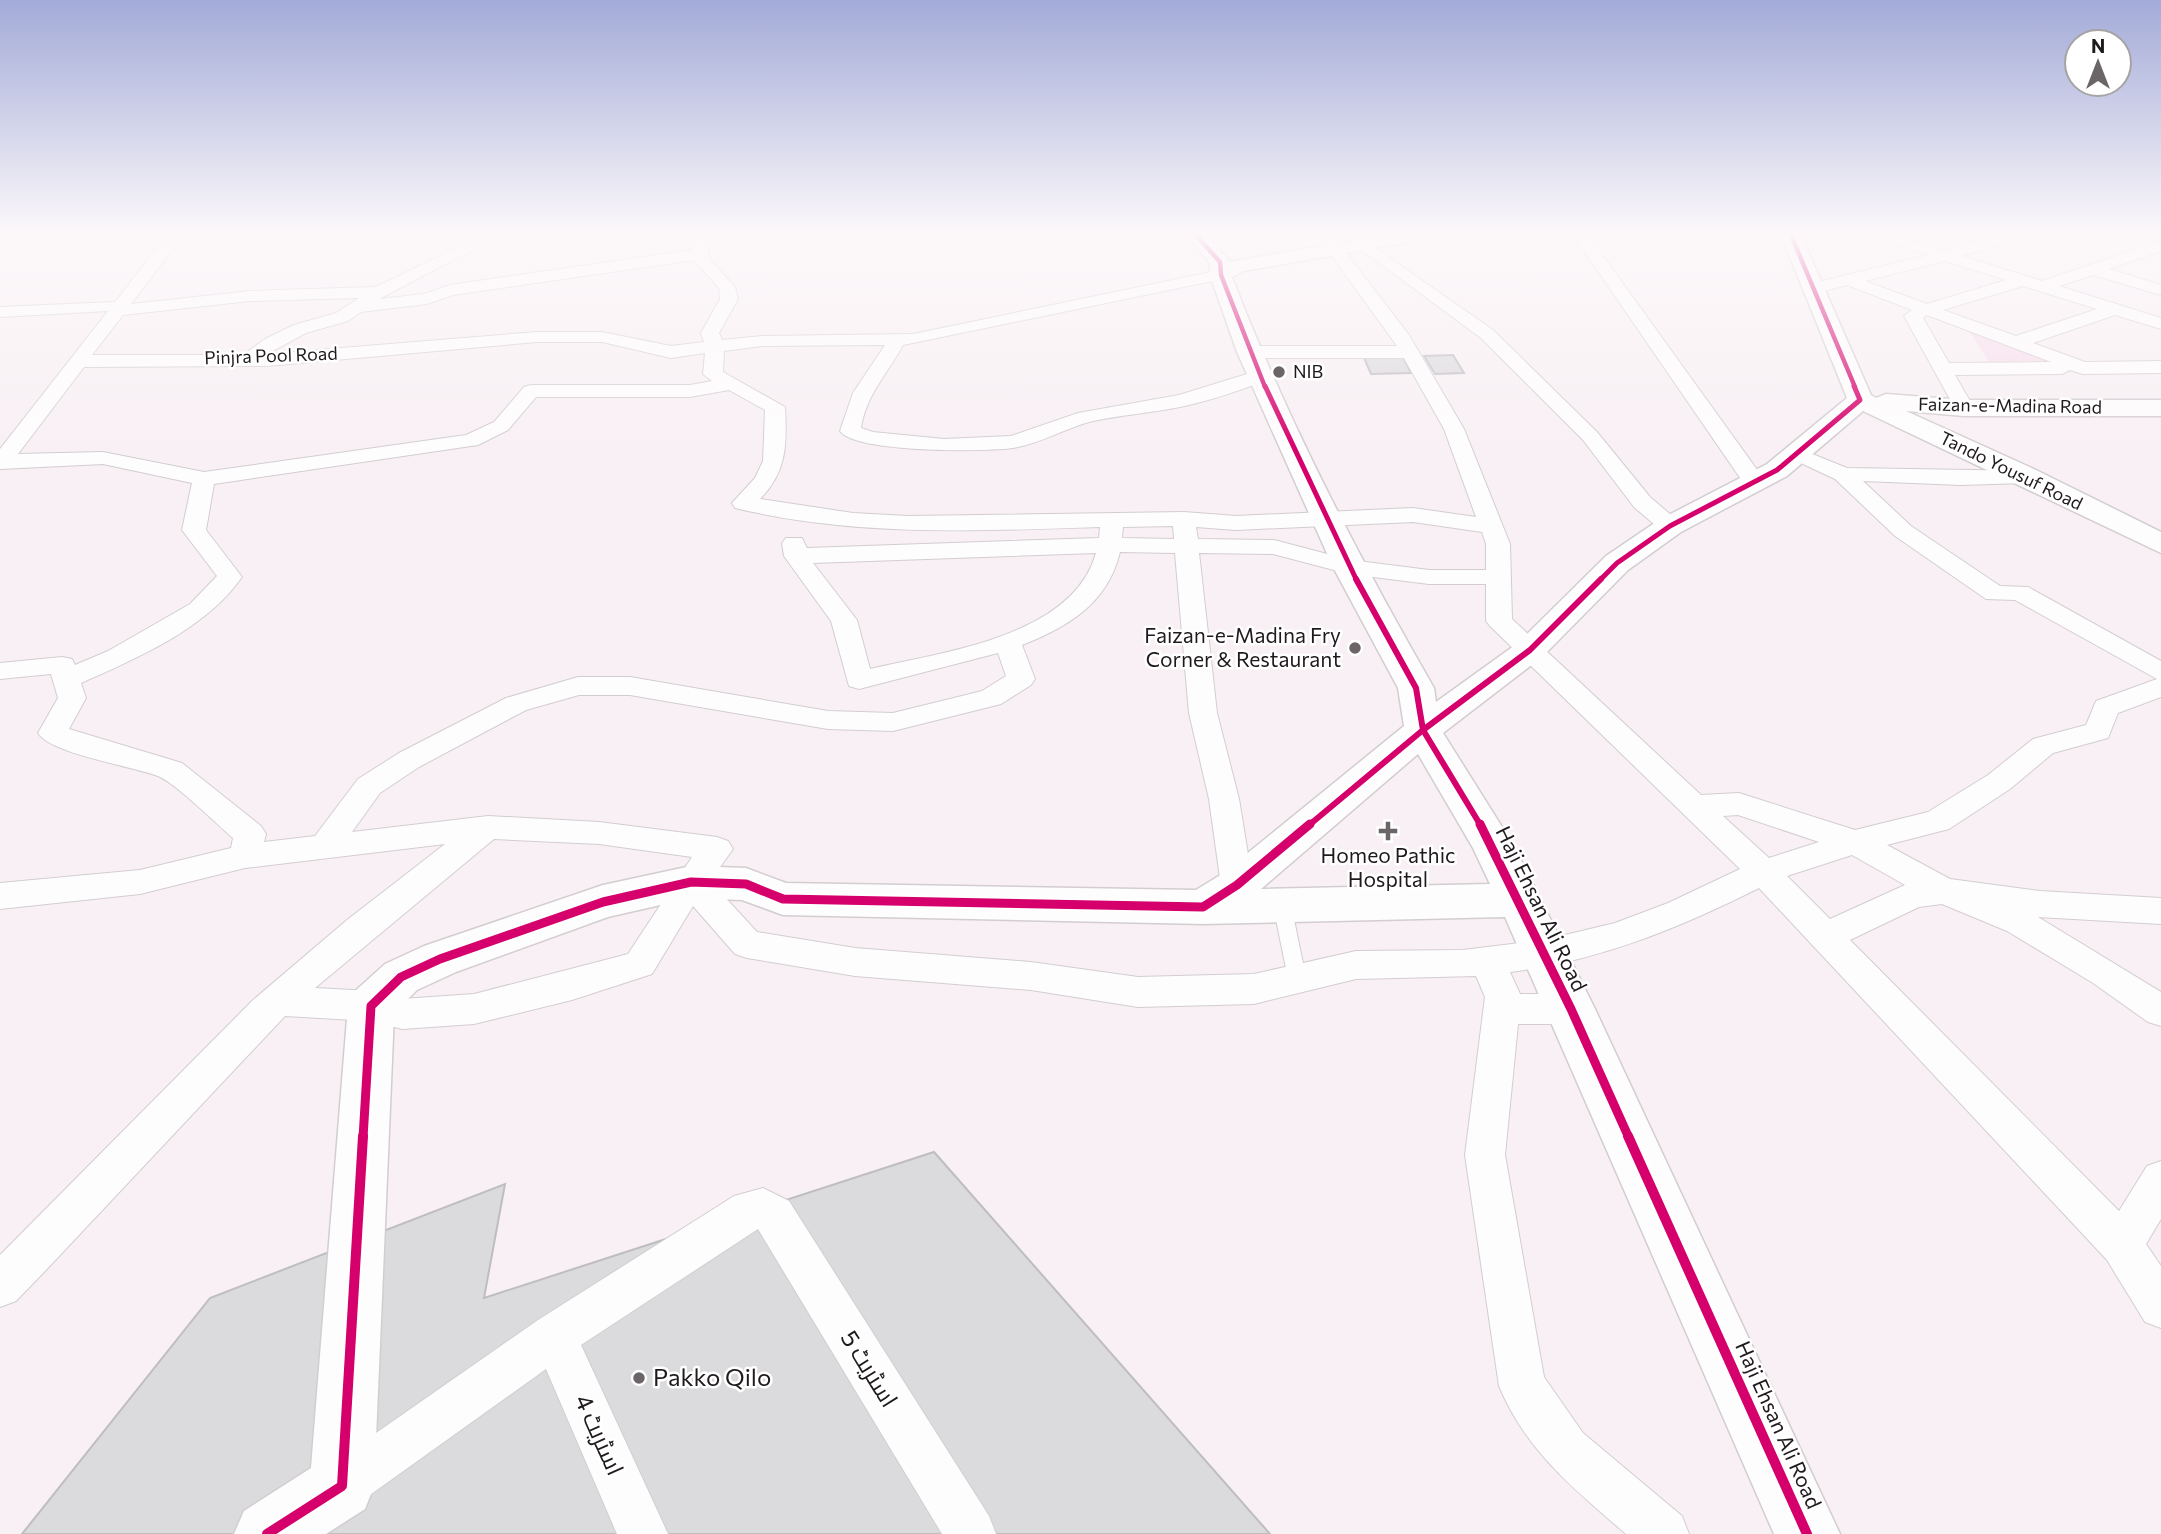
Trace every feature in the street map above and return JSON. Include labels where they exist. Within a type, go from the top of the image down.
[{"type":"street","points":[[0,312],[84,307]]},
{"type":"street","points":[[112,307],[120,310],[152,307]]},
{"type":"street","points":[[1,461],[123,307]]},
{"type":"street","points":[[247,361],[271,343],[300,329],[342,317],[362,307]]},
{"type":"street","points":[[725,307],[710,333],[715,347],[713,374],[775,407],[776,447],[767,481],[743,503],[846,520],[933,526],[1186,532],[1274,547],[1349,568],[1429,577],[1499,577]]},
{"type":"street","name":"Pinjra Pool Road","points":[[79,361],[247,361],[537,337],[602,337],[671,352],[762,341],[913,339],[1069,307]]},
{"type":"street","name":"Haji Ehsan Ali Road","points":[[1233,307],[1255,364],[1349,568],[1416,688],[1423,730],[1493,846],[1571,1009],[1807,1534]]},
{"type":"street","points":[[1383,307],[1454,429],[1498,544],[1499,621],[1763,872],[2122,1245],[2161,1306]]},
{"type":"street","points":[[1442,307],[1497,342],[1590,436],[1642,502],[1670,526]]},
{"type":"street","points":[[1631,307],[1755,483]]},
{"type":"street","points":[[1220,896],[1423,730],[1530,650],[1617,563],[1670,526],[1777,470],[1860,400],[1823,307]]},
{"type":"street","points":[[1915,307],[2083,368]]},
{"type":"street","points":[[1935,307],[1913,316],[1964,408]]},
{"type":"street","points":[[2108,307],[2161,324]]},
{"type":"street","points":[[2014,343],[2116,309]]},
{"type":"street","points":[[1965,325],[1994,369]]},
{"type":"street","points":[[897,339],[888,358],[857,397],[850,432],[870,438],[943,445],[1013,442],[1085,417],[1180,401],[1222,390],[1255,364],[1410,352]]},
{"type":"street","points":[[2138,367],[2161,358]]},
{"type":"street","points":[[1944,369],[2161,367]]},
{"type":"street","points":[[1,461],[103,457],[204,480],[471,441],[501,426],[531,391],[690,391],[731,384]]},
{"type":"street","name":"Faizan-e-Madina Road","points":[[1860,400],[1964,408],[2161,408]]},
{"type":"street","name":"Tando Yousuf Road","points":[[1860,400],[2026,476],[2161,544]]},
{"type":"street","points":[[1796,453],[1843,474],[1961,478],[2026,476]]},
{"type":"street","points":[[1843,474],[1882,515],[1995,594],[2019,592],[2161,672]]},
{"type":"street","points":[[66,679],[117,657],[199,609],[230,577],[194,530],[204,480]]},
{"type":"street","points":[[768,509],[792,530],[796,556],[844,620],[859,680],[1008,643],[1081,601],[1102,572],[1111,532]]},
{"type":"street","points":[[1186,532],[1237,523],[1413,515],[1491,526]]},
{"type":"street","points":[[796,556],[1111,532]]},
{"type":"street","points":[[1186,532],[1203,713],[1224,799],[1220,896]]},
{"type":"street","points":[[325,846],[369,786],[409,760],[516,704],[578,686],[630,686],[680,692],[828,720],[893,722],[991,698],[1021,679],[1008,643]]},
{"type":"street","points":[[0,671],[62,666],[72,698],[52,733],[85,746],[171,770],[250,834],[245,856]]},
{"type":"street","points":[[691,882],[747,944],[855,962],[1031,976],[1138,992],[1254,989],[1356,965],[1487,961],[1544,954],[1620,935],[1680,912],[1763,872],[1856,842],[1938,821],[1999,782],[2043,746],[2098,731],[2106,707],[2161,687]]},
{"type":"street","points":[[1693,806],[1740,804],[1856,842],[1944,891],[2019,922],[2106,973],[2161,1011]]},
{"type":"street","points":[[0,1285],[40,1247],[238,1038],[369,919],[488,827]]},
{"type":"street","points":[[0,895],[140,882],[245,856],[488,827],[599,833],[717,849],[691,882],[640,964],[572,985],[474,1009],[402,1014],[371,1006],[279,1001]]},
{"type":"street","points":[[307,1515],[371,1006],[401,977],[440,959],[603,902],[691,882],[746,884],[783,899],[1220,896],[1282,905],[1517,900]]},
{"type":"street","points":[[1825,937],[1913,895],[1944,891],[2040,904],[2161,911]]},
{"type":"street","points":[[1487,961],[1503,996],[1485,1155],[1522,1386],[1566,1450],[1664,1534]]},
{"type":"street","points":[[1502,1009],[1571,1009]]},
{"type":"street","points":[[2122,1245],[2161,1180]]},
{"type":"street","name":"اسٹریٹ 5","points":[[554,1336],[749,1210],[764,1208],[774,1215],[971,1534]]},
{"type":"street","points":[[307,1515],[554,1336]]},
{"type":"street","name":"اسٹریٹ 4","points":[[554,1336],[643,1534]]},
{"type":"lane","points":[[1282,905],[1297,978]]},
{"type":"shaded area","points":[[1965,325],[2083,368],[1994,369]]},
{"type":"building","points":[[1361,351],[1400,351],[1411,373],[1371,374]]},
{"type":"building","points":[[1453,355],[1464,373],[1435,374],[1424,356]]},
{"type":"building","name":"Pakko Qilo","points":[[934,1152],[1270,1534],[22,1534],[210,1298],[505,1184],[484,1298]]},
{"type":"cycle path","points":[[1232,307],[1249,352],[1349,567],[1416,688],[1423,730],[1493,846],[1571,1009],[1807,1534]]},
{"type":"cycle path","points":[[267,1534],[342,1486],[371,1006],[401,977],[440,959],[603,902],[691,882],[746,884],[783,899],[1203,907],[1237,885],[1423,730],[1530,650],[1617,563],[1670,526],[1777,470],[1860,400],[1821,307]]},
{"type":"place","name":"NIB","points":[[1279,372]]},
{"type":"place","name":"Faizan-e-Madina Fry Corner & Restaurant","points":[[1355,648]]},
{"type":"place","name":"Homeo Pathic Hospital","points":[[1388,831]]},
{"type":"place","name":"Pakko Qilo","points":[[639,1378]]}]
